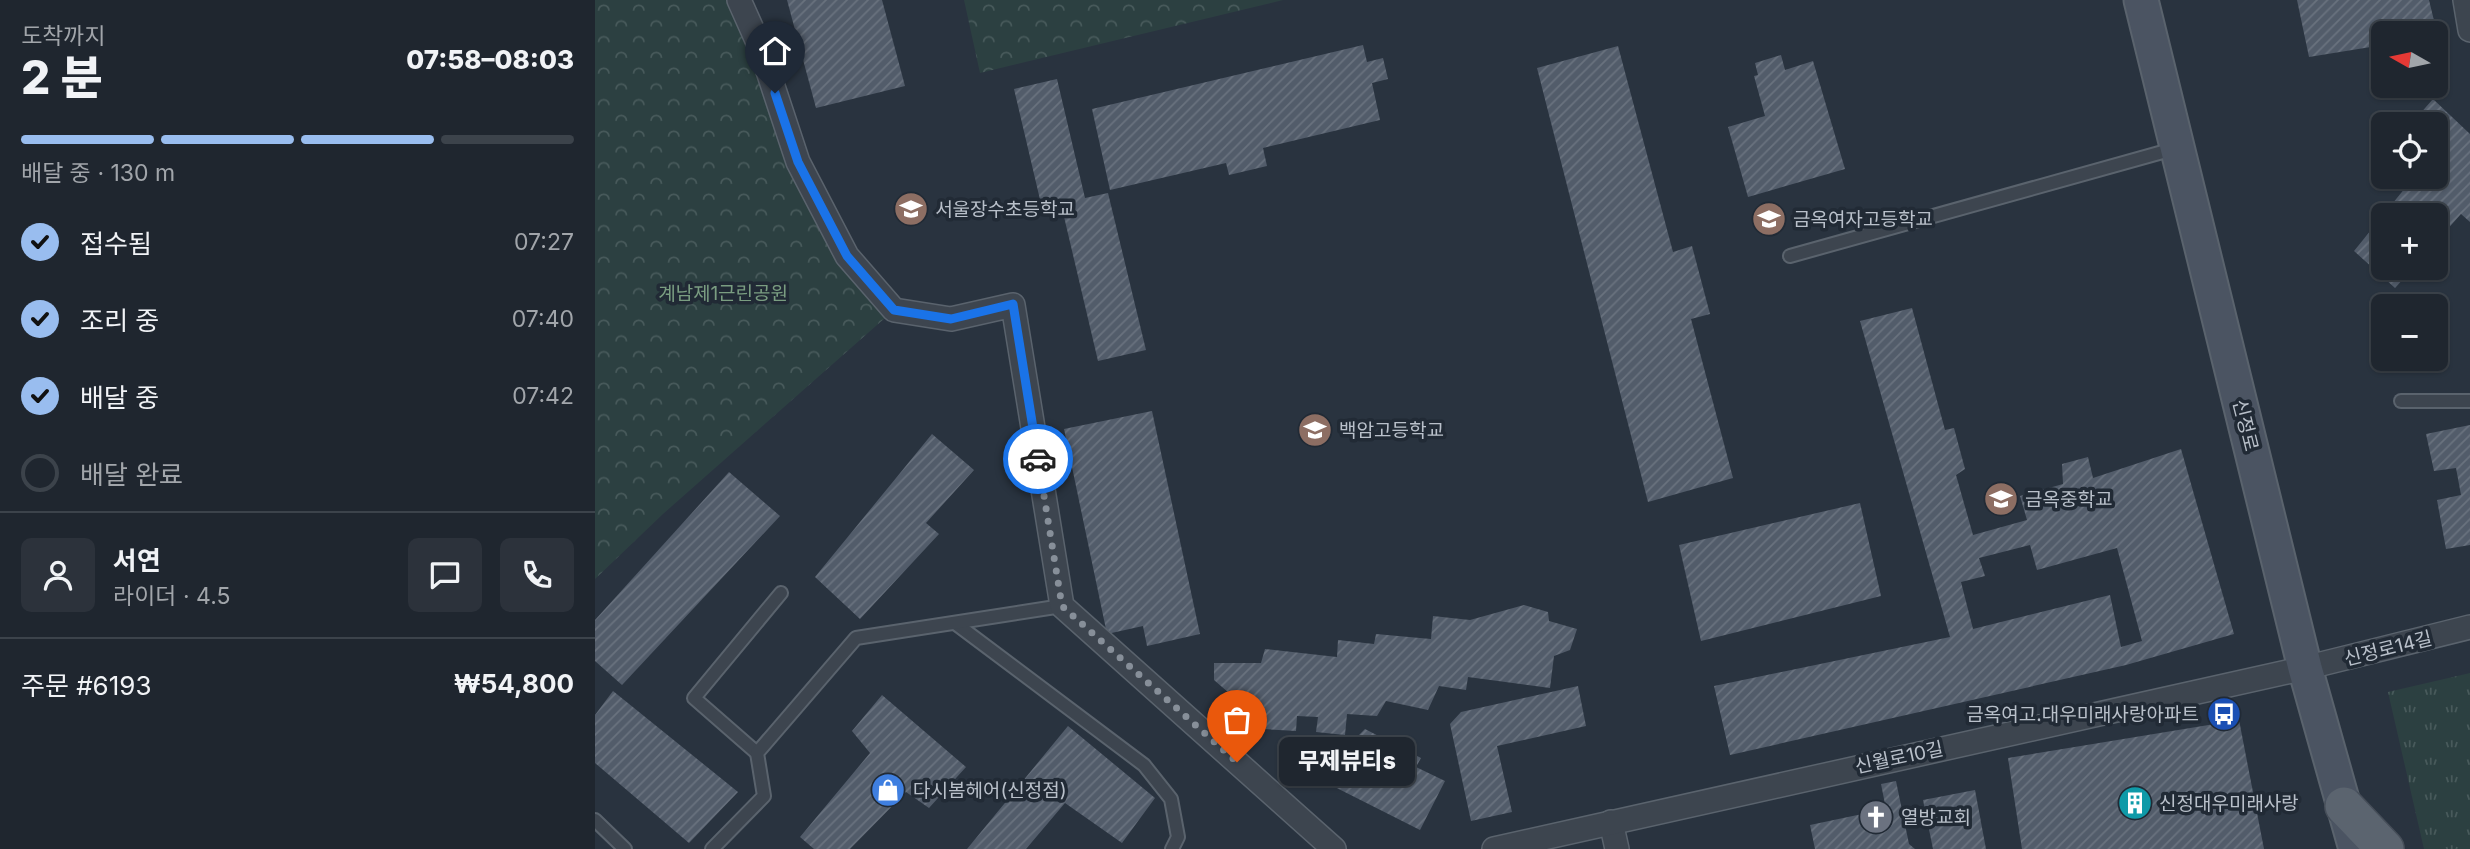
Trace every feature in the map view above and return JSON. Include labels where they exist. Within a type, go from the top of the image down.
[{"type":"main road","name":"신정로","points":[[2141,0],[2305,668],[2356,849]]},
{"type":"main road","points":[[2344,806],[2385,849]]},
{"type":"street","points":[[739,0],[760,47],[798,162],[847,256],[894,310],[951,319],[1013,304],[1062,606],[1334,849]]},
{"type":"street","points":[[2465,0],[2470,30]]},
{"type":"street","name":"신정로14길","points":[[2305,668],[2470,627]]},
{"type":"street","name":"신월로10길","points":[[1494,849],[2305,668]]},
{"type":"street","points":[[1611,822],[1617,849]]},
{"type":"lane","points":[[1790,256],[2178,148]]},
{"type":"lane","points":[[2401,401],[2470,401]]},
{"type":"lane","points":[[712,849],[764,796],[757,753],[694,698],[781,593]]},
{"type":"lane","points":[[757,753],[856,638],[1062,606]]},
{"type":"lane","points":[[955,623],[1144,765],[1171,799],[1178,837],[1172,849]]},
{"type":"lane","points":[[595,820],[625,849]]},
{"type":"green space","name":"계남제1근린공원","points":[[595,0],[739,0],[798,162],[894,310],[663,514],[595,579]]},
{"type":"green space","points":[[964,0],[1283,0],[980,73]]},
{"type":"green space","points":[[2470,673],[2470,849],[2424,849],[2388,692]]},
{"type":"building","points":[[787,0],[882,0],[905,86],[816,108]]},
{"type":"building","points":[[2297,0],[2429,0],[2434,21],[2371,21],[2371,47],[2309,57]]},
{"type":"building","points":[[1363,45],[1367,62],[1383,58],[1388,79],[1372,83],[1380,120],[1263,148],[1267,166],[1229,175],[1226,163],[1110,190],[1092,109]]},
{"type":"building","points":[[1618,46],[1673,252],[1692,246],[1710,314],[1691,319],[1733,478],[1648,502],[1537,68]]},
{"type":"building","points":[[1781,55],[1785,70],[1813,61],[1845,169],[1748,197],[1728,127],[1765,116],[1754,76],[1758,75],[1755,63]]},
{"type":"building","points":[[1057,79],[1085,198],[1108,193],[1146,350],[1098,361],[1061,204],[1042,208],[1014,89]]},
{"type":"building","points":[[2433,99],[2447,112],[2422,112]]},
{"type":"building","points":[[2448,113],[2470,134],[2470,222],[2461,214],[2448,229],[2448,203],[2393,203],[2404,189],[2448,189]]},
{"type":"building","points":[[2371,230],[2371,266],[2354,251]]},
{"type":"building","points":[[2386,280],[2402,280],[2395,288]]},
{"type":"building","points":[[1912,308],[1945,430],[1954,428],[1965,469],[1956,475],[1973,535],[2027,520],[2020,496],[2063,484],[2062,464],[2088,457],[2093,478],[2181,449],[2234,634],[2126,665],[1730,755],[1714,686],[1950,637],[1860,321]],"holes":[[[2030,545],[2037,570],[2117,548],[2142,641],[2121,647],[2110,595],[1973,629],[1961,582],[1985,576],[1979,558]]]},
{"type":"building","points":[[1152,411],[1200,634],[1147,646],[1143,626],[1107,634],[1064,429]]},
{"type":"building","points":[[2470,425],[2470,545],[2446,549],[2437,500],[2461,495],[2456,468],[2434,471],[2426,434]]},
{"type":"building","points":[[932,434],[974,470],[926,523],[939,534],[860,619],[815,577]]},
{"type":"building","points":[[729,472],[780,516],[622,685],[595,661],[595,620]]},
{"type":"building","points":[[1860,503],[1881,596],[1701,641],[1679,545]]},
{"type":"building","points":[[1524,605],[1548,612],[1549,621],[1577,629],[1570,650],[1554,656],[1550,688],[1468,677],[1466,690],[1439,686],[1428,710],[1386,701],[1377,716],[1347,714],[1345,735],[1316,732],[1318,717],[1297,716],[1296,731],[1263,729],[1264,714],[1243,712],[1244,697],[1229,693],[1214,680],[1214,663],[1261,663],[1265,649],[1337,657],[1338,640],[1374,644],[1376,634],[1431,639],[1433,616],[1470,620]]},
{"type":"building","points":[[1578,686],[1586,726],[1497,746],[1512,812],[1471,821],[1450,724],[1461,712]]},
{"type":"building","points":[[613,691],[738,792],[689,843],[595,763],[595,715]]},
{"type":"building","points":[[882,695],[966,767],[929,808],[906,792],[850,849],[814,849],[800,837],[870,753],[852,731]]},
{"type":"building","name":"신정대우미래사랑","points":[[2239,720],[2264,849],[2022,849],[2008,758]]},
{"type":"building","points":[[1068,726],[1155,798],[1122,843],[1065,803],[1026,849],[967,849]]},
{"type":"building","points":[[1365,729],[1421,758],[1416,767],[1445,781],[1420,830],[1307,773],[1323,742],[1357,737]]},
{"type":"building","name":"열방교회","points":[[1896,781],[1909,844],[1915,849],[1815,849],[1810,825],[1886,809],[1881,784]]},
{"type":"building","points":[[1975,790],[1986,849],[1933,849],[1923,800]]},
{"type":"way so far","points":[[1038,459],[1062,606],[1237,762]]},
{"type":"place","name":"서울장수초등학교","points":[[911,209]]},
{"type":"place","name":"금옥여자고등학교","points":[[1769,219]]},
{"type":"place","name":"백암고등학교","points":[[1315,430]]},
{"type":"place","name":"금옥중학교","points":[[2001,499]]},
{"type":"place","name":"금옥여고.대우미래사랑아파트","points":[[2224,714]]},
{"type":"place","name":"무제뷰티s","points":[[1237,762]]},
{"type":"place","name":"다시봄헤어(신정점)","points":[[888,790]]},
{"type":"place","name":"신정대우미래사랑","points":[[2135,803]]},
{"type":"place","name":"열방교회","points":[[1876,817]]},
{"type":"route","points":[[775,93],[798,162],[847,256],[894,310],[951,319],[1013,304],[1038,459]]}]
